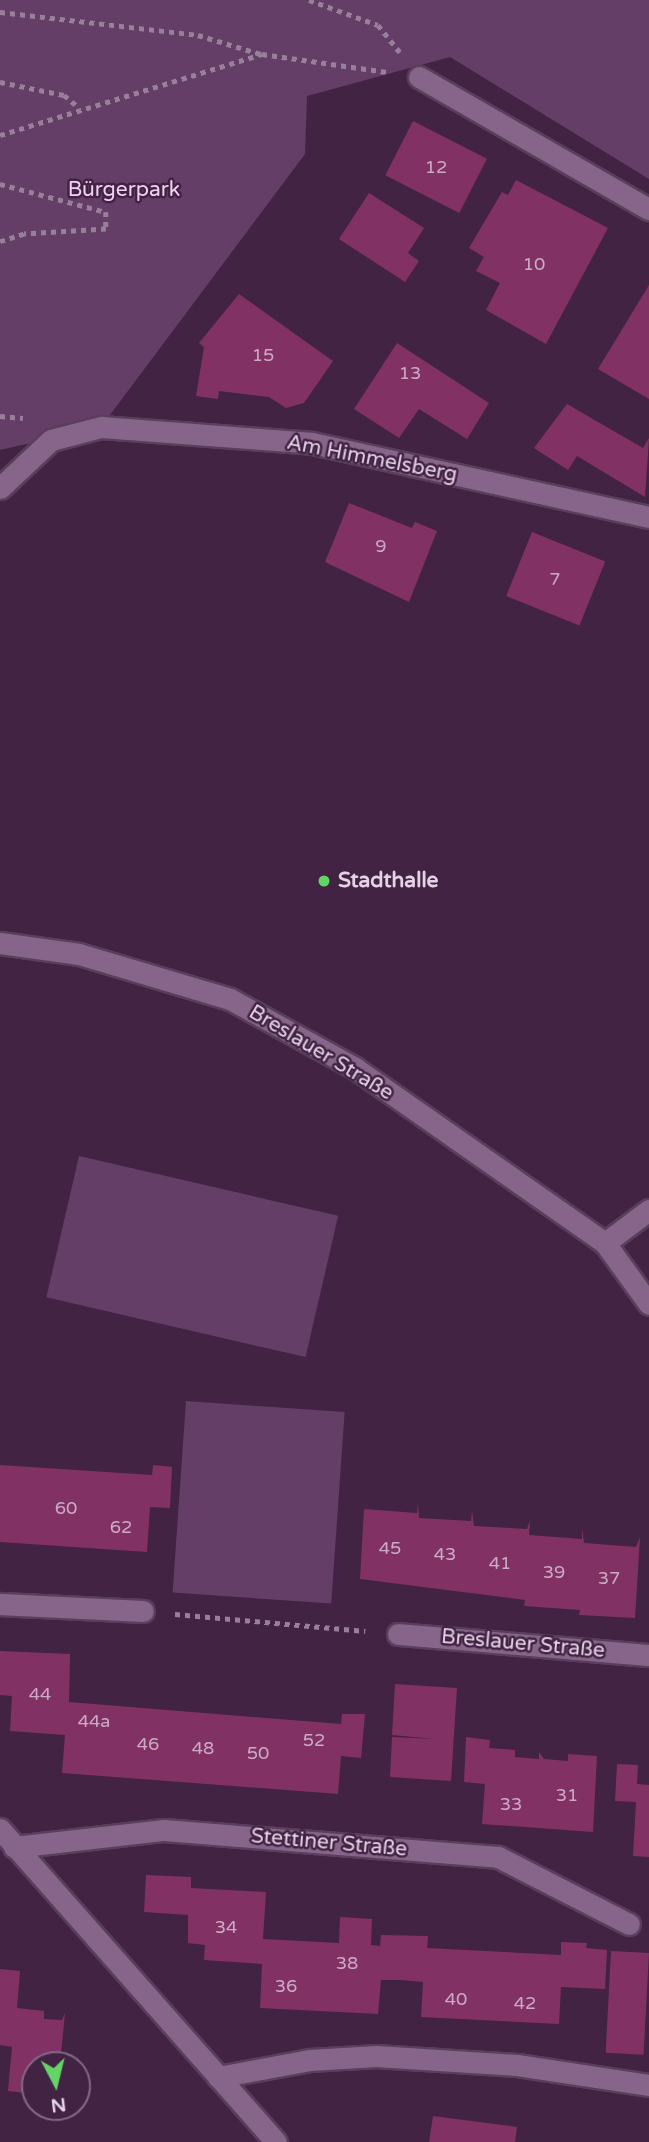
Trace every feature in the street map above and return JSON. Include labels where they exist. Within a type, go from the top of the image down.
[{"type":"street","points":[[419,77],[649,209]]},
{"type":"street","name":"Am Himmelsberg","points":[[0,488],[51,440],[101,427],[312,443],[649,517]]},
{"type":"street","name":"Breslauer Straße","points":[[0,943],[79,954],[230,999],[355,1068],[605,1243],[649,1304]]},
{"type":"street","points":[[605,1243],[649,1210]]},
{"type":"street","points":[[0,1604],[143,1611]]},
{"type":"street","name":"Breslauer Straße","points":[[398,1634],[649,1655]]},
{"type":"street","points":[[0,1829],[276,2142]]},
{"type":"street","name":"Stettiner Straße","points":[[14,1847],[164,1830],[498,1857],[629,1924]]},
{"type":"street","points":[[218,2077],[310,2060],[376,2056],[517,2065],[649,2085]]},
{"type":"path","points":[[309,0],[378,25],[419,77]]},
{"type":"path","points":[[0,12],[198,36],[262,54],[381,71]]},
{"type":"path","points":[[0,135],[78,107],[262,54]]},
{"type":"path","points":[[0,82],[64,95],[78,107]]},
{"type":"path","points":[[0,184],[106,212],[106,229],[24,234],[0,242]]},
{"type":"path","points":[[143,1611],[398,1634]]},
{"type":"green space","name":"Bürgerpark","points":[[0,0],[649,0],[649,179],[450,57],[307,96],[305,154],[101,427],[0,450]]},
{"type":"green space","points":[[79,1156],[338,1216],[306,1357],[46,1297]]},
{"type":"green space","points":[[186,1401],[345,1412],[331,1604],[173,1593]]},
{"type":"building","points":[[413,121],[487,159],[459,213],[385,175]]},
{"type":"building","points":[[516,180],[608,228],[546,344],[486,310],[500,283],[476,271],[484,257],[469,248],[502,192],[508,195]]},
{"type":"building","points":[[369,193],[424,228],[408,253],[419,261],[405,282],[339,239]]},
{"type":"building","points":[[649,285],[649,399],[598,369]]},
{"type":"building","points":[[239,294],[333,361],[304,403],[286,408],[269,397],[219,391],[218,399],[196,396],[204,347],[199,343]]},
{"type":"building","points":[[397,343],[489,403],[467,439],[419,409],[399,438],[354,409]]},
{"type":"building","points":[[567,404],[643,448],[649,438],[645,497],[577,456],[568,470],[534,448]]},
{"type":"building","points":[[349,503],[412,528],[415,522],[437,531],[409,602],[325,562]]},
{"type":"building","points":[[532,532],[605,562],[579,626],[506,596]]},
{"type":"building","points":[[0,1465],[152,1475],[153,1465],[172,1467],[170,1508],[150,1507],[147,1552],[0,1542]]},
{"type":"building","points":[[418,1502],[419,1518],[471,1521],[472,1511],[474,1526],[527,1529],[530,1520],[529,1535],[582,1539],[582,1528],[584,1543],[636,1547],[640,1537],[635,1618],[579,1615],[580,1610],[524,1606],[525,1600],[360,1579],[364,1509],[417,1513]]},
{"type":"building","points":[[0,1651],[70,1654],[69,1702],[341,1724],[342,1714],[365,1714],[361,1758],[341,1756],[338,1794],[62,1773],[65,1735],[10,1731],[12,1696],[0,1695]]},
{"type":"building","points":[[395,1684],[457,1688],[451,1781],[390,1777],[392,1737],[436,1739],[392,1735]]},
{"type":"building","points":[[466,1737],[490,1740],[489,1748],[515,1750],[515,1757],[539,1759],[539,1752],[544,1759],[568,1761],[568,1754],[597,1756],[593,1832],[482,1824],[485,1784],[464,1782]]},
{"type":"building","points":[[617,1764],[638,1765],[637,1784],[649,1785],[649,1857],[633,1856],[636,1802],[615,1801]]},
{"type":"building","points":[[146,1875],[191,1877],[191,1888],[266,1892],[263,1939],[339,1943],[340,1917],[372,1919],[371,1945],[380,1946],[381,1935],[428,1936],[427,1948],[561,1955],[561,1942],[587,1943],[586,1948],[607,1950],[605,1989],[561,1987],[559,2024],[421,2017],[423,1982],[401,1980],[381,1980],[378,2014],[260,2008],[262,1964],[204,1960],[205,1945],[188,1943],[188,1915],[144,1912]]},
{"type":"building","points":[[611,1951],[649,1953],[644,2055],[606,2053]]},
{"type":"building","points":[[0,1969],[20,1971],[17,2008],[44,2011],[44,2019],[62,2020],[65,2013],[61,2051],[21,2051],[21,2092],[8,2091],[12,2047],[0,2045]]},
{"type":"building","points":[[433,2116],[517,2127],[515,2142],[429,2142]]},
{"type":"place","name":"Stadthalle","points":[[324,881]]}]
